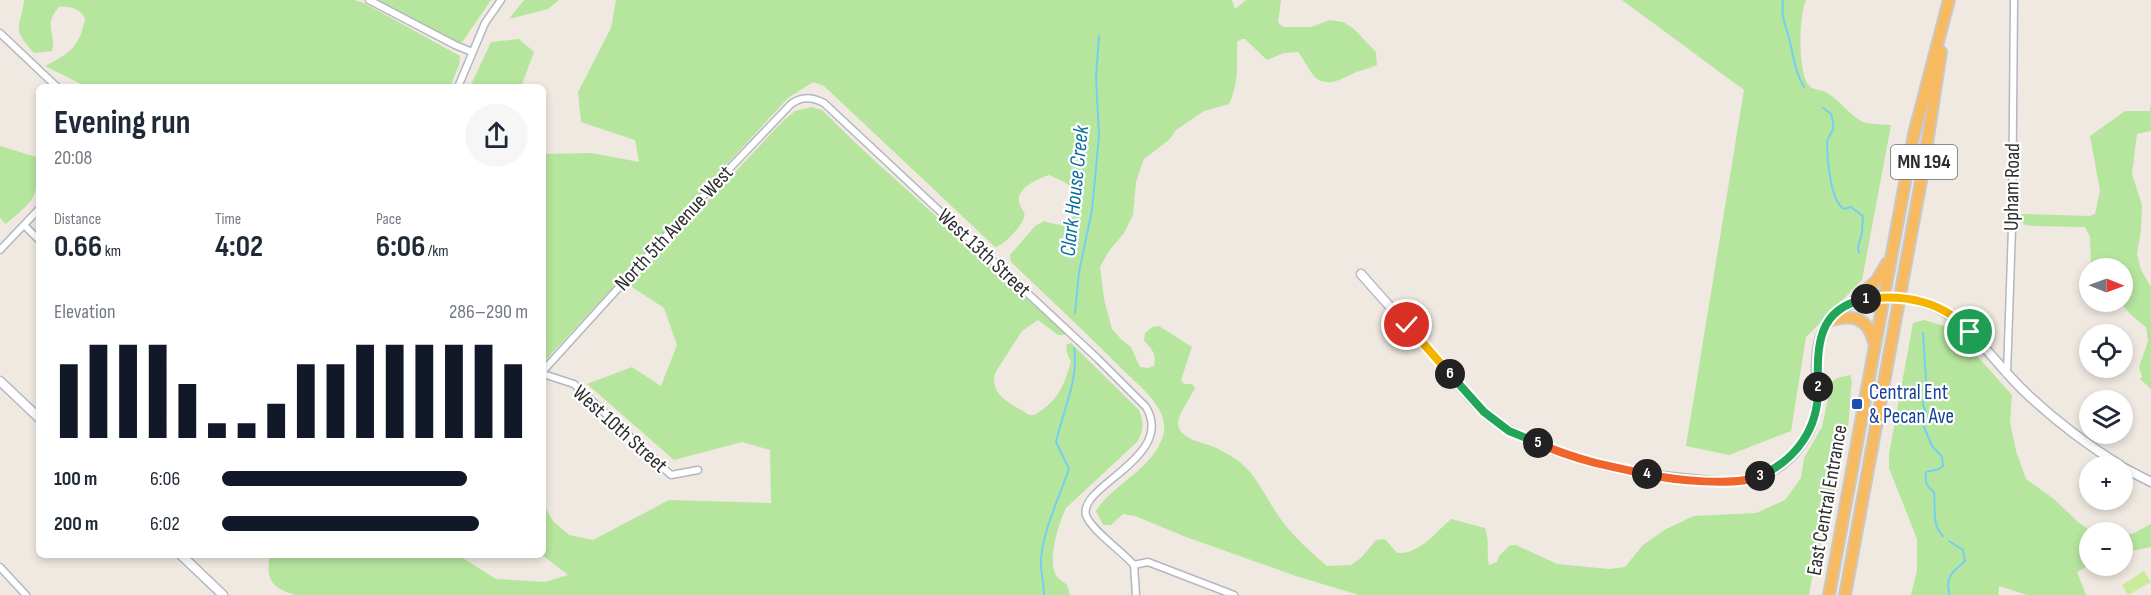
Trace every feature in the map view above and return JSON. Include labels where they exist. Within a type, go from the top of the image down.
[{"type":"highway","name":"East Central Entrance","points":[[1845,595],[1935,99],[1949,0]]},
{"type":"highway","name":"East Central Entrance","points":[[1829,595],[1917,119],[1944,26]]},
{"type":"highway","points":[[1855,301],[1876,280],[1891,255]]},
{"type":"highway","points":[[1828,321],[1847,317],[1861,321],[1872,334],[1875,346]]},
{"type":"street","points":[[369,0],[472,52]]},
{"type":"street","points":[[459,84],[485,23],[501,0]]},
{"type":"street","name":"Upham Road","points":[[2007,375],[2012,228],[2014,0]]},
{"type":"street","points":[[0,33],[54,84]]},
{"type":"street","name":"North 5th Avenue West","points":[[546,369],[671,230],[791,104],[801,98],[812,98]]},
{"type":"street","name":"West 13th Street","points":[[812,98],[824,103],[1098,358],[1140,400],[1151,415],[1152,428],[1146,446],[1094,496],[1086,507],[1091,525],[1134,565]]},
{"type":"street","points":[[0,250],[36,212]]},
{"type":"street","points":[[24,225],[36,237]]},
{"type":"street","points":[[1361,274],[1484,412],[1509,431],[1565,455],[1613,468],[1666,477],[1725,482],[1753,479],[1772,471],[1800,447],[1812,424],[1818,398],[1818,345],[1828,321],[1844,306],[1855,301],[1883,298],[1900,298],[1926,303],[1946,311],[1967,328],[2007,375],[2054,418],[2105,456]]},
{"type":"street","name":"West 10th Street","points":[[546,373],[574,384],[671,475],[699,470]]},
{"type":"street","points":[[0,381],[36,415]]},
{"type":"street","points":[[2133,473],[2151,482]]},
{"type":"street","points":[[184,558],[223,595]]},
{"type":"street","points":[[1136,595],[1134,565],[1148,562],[1234,595]]},
{"type":"street","points":[[0,567],[26,595]]},
{"type":"green space","points":[[24,0],[354,0],[364,3],[460,56],[459,65],[451,84],[81,84],[45,66],[67,53],[77,43],[83,28],[85,18],[83,15],[74,8],[59,7],[51,20],[52,51],[34,53],[19,32]]},
{"type":"green space","points":[[377,0],[491,0],[463,41],[459,43]]},
{"type":"green space","points":[[524,0],[559,0],[548,9],[509,19]]},
{"type":"green space","points":[[616,0],[1232,0],[1235,9],[1246,0],[1281,0],[1278,22],[1283,27],[1311,27],[1330,20],[1343,22],[1353,28],[1376,52],[1377,65],[1332,82],[1315,78],[1298,52],[1284,53],[1267,60],[1245,39],[1237,42],[1236,81],[1229,104],[1204,111],[1176,130],[1169,140],[1144,159],[1136,182],[1133,215],[1124,233],[1109,251],[1100,267],[1104,299],[1112,329],[1131,347],[1140,367],[1154,366],[1153,352],[1144,341],[1145,333],[1152,327],[1159,326],[1192,347],[1181,380],[1184,384],[1192,384],[1195,388],[1178,421],[1180,431],[1190,438],[1232,456],[1243,465],[1258,483],[1287,527],[1327,566],[1351,565],[1361,558],[1376,540],[1385,539],[1397,553],[1413,550],[1427,542],[1451,519],[1485,528],[1489,565],[1497,562],[1499,556],[1510,545],[1516,545],[1557,564],[1609,569],[1625,567],[1643,545],[1666,529],[1694,516],[1756,513],[1785,500],[1801,478],[1804,458],[1822,427],[1829,384],[1837,378],[1850,375],[1852,381],[1847,438],[1809,595],[1359,595],[1296,576],[1186,537],[1135,516],[1123,514],[1111,525],[1103,525],[1096,511],[1102,502],[1149,460],[1161,441],[1164,426],[1160,411],[1147,393],[1011,262],[1010,255],[1035,226],[1044,221],[1062,225],[1071,220],[1076,205],[1071,187],[1049,175],[1028,186],[1020,194],[1019,199],[1024,215],[1022,222],[1007,240],[995,247],[824,86],[813,82],[788,98],[546,360],[546,154],[592,153],[639,162],[635,140],[581,122],[578,92],[611,28]]},
{"type":"green space","points":[[1622,0],[1806,0],[1800,42],[1802,66],[1807,83],[1812,88],[1832,96],[1863,122],[1891,125],[1862,280],[1806,337],[1791,431],[1729,455],[1686,446],[1744,90]]},
{"type":"green space","points":[[519,39],[534,52],[522,84],[471,84],[491,42]]},
{"type":"green space","points":[[2151,101],[2151,131],[2137,134],[2132,174],[2142,205],[2137,254],[2141,270],[2151,287],[2151,389],[2140,379],[2142,377],[2139,367],[2148,341],[2146,327],[2128,312],[2133,312],[2133,258],[2091,258],[2090,237],[2085,227],[2033,226],[2025,225],[2021,220],[2022,214],[2090,216],[2095,214],[2100,190],[2090,136],[2125,111],[2150,111]]},
{"type":"green space","points":[[812,107],[822,110],[864,151],[1064,332],[1065,335],[1058,335],[1038,320],[1022,331],[995,373],[996,388],[1004,398],[1029,415],[1042,410],[1054,399],[1065,379],[1071,362],[1066,345],[1071,343],[1139,410],[1142,426],[1137,442],[1066,508],[1063,514],[1057,532],[1053,561],[1056,575],[1067,585],[1070,595],[296,595],[281,590],[272,582],[269,571],[270,558],[463,558],[496,579],[545,582],[568,575],[546,558],[546,509],[553,521],[569,535],[593,540],[669,500],[771,503],[770,450],[742,442],[674,460],[587,384],[632,367],[661,386],[677,345],[664,308],[629,285],[795,111]]},
{"type":"green space","points":[[0,146],[36,157],[36,190],[24,208],[6,224],[0,218]]},
{"type":"green space","points":[[1924,320],[1944,326],[1979,358],[2012,395],[2010,422],[2016,451],[2026,479],[2054,499],[2079,523],[2079,571],[2077,572],[2086,595],[2027,595],[1999,586],[1998,595],[1911,595],[1917,570],[1917,539],[1889,468],[1889,454],[1913,323]]},
{"type":"green space","points":[[2151,524],[2151,547],[2133,551],[2133,533]]},
{"type":"green space","points":[[2144,571],[2151,582],[2128,595],[2122,585]]},
{"type":"waterway","points":[[1783,0],[1784,22],[1797,71],[1804,87]]},
{"type":"waterway","name":"Clark House Creek","points":[[1075,313],[1079,272],[1092,210],[1099,136],[1096,77],[1099,36]]},
{"type":"waterway","points":[[1823,108],[1831,114],[1833,124],[1827,142],[1832,189],[1844,209],[1851,207],[1863,216],[1859,253]]},
{"type":"waterway","points":[[1923,333],[1926,380],[1923,405],[1926,412],[1922,422],[1932,446],[1942,457],[1943,466],[1926,472],[1926,478],[1928,486],[1934,492],[1935,521],[1943,536]]},
{"type":"waterway","name":"Clark House Creek","points":[[1044,595],[1041,563],[1043,547],[1069,469],[1056,442],[1072,383],[1074,348]]},
{"type":"waterway","points":[[1949,541],[1963,550],[1965,561],[1949,579],[1950,595]]},
{"type":"place","name":"Central Ent & Pecan Ave","points":[[1857,404]]},
{"type":"route","points":[[1407,325],[1484,412],[1509,431],[1565,455],[1613,468],[1654,476],[1725,482],[1753,479],[1772,471],[1800,447],[1812,424],[1817,404],[1817,351],[1821,334],[1824,326],[1844,306],[1872,298],[1919,301],[1946,311],[1970,332]]}]
